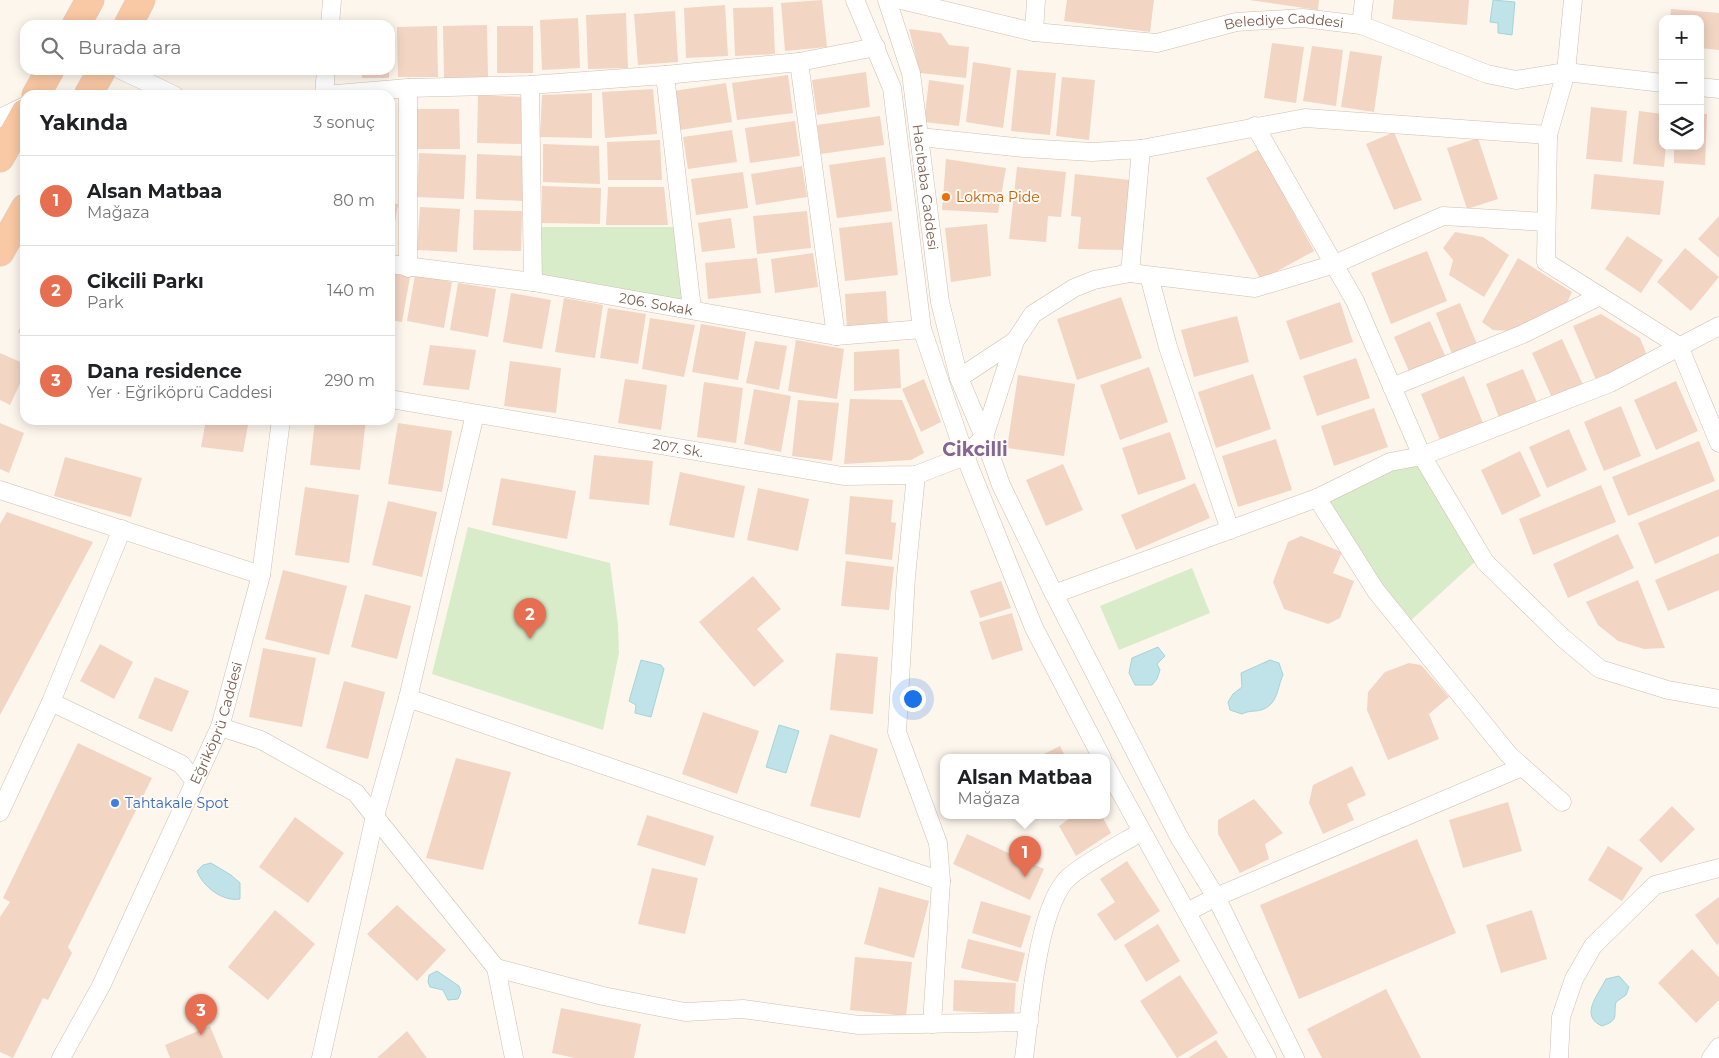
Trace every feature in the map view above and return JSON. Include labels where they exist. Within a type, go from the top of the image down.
[{"type":"highway","points":[[79,20],[90,0]]},
{"type":"highway","points":[[131,20],[142,0]]},
{"type":"highway","points":[[39,90],[47,75]]},
{"type":"highway","points":[[91,90],[99,75]]},
{"type":"highway","points":[[0,158],[20,122]]},
{"type":"highway","points":[[0,252],[20,223]]},
{"type":"street","points":[[330,20],[332,0]]},
{"type":"street","points":[[855,0],[892,88],[922,328],[965,456],[1034,628],[1100,754]]},
{"type":"street","name":"Hacıbaba Caddesi","points":[[887,0],[911,73],[940,302],[959,378],[984,437],[1001,486],[1054,594],[1179,836],[1216,897],[1295,1058]]},
{"type":"street","name":"Belediye Caddesi","points":[[901,0],[1034,32],[1157,43],[1236,22],[1303,18],[1362,25],[1487,74],[1516,80],[1566,72],[1659,83]]},
{"type":"street","points":[[1034,32],[1036,0]]},
{"type":"street","points":[[1362,25],[1364,0]]},
{"type":"street","points":[[1573,0],[1566,72],[1548,135],[1546,262],[1679,346],[1719,443]]},
{"type":"street","points":[[384,90],[530,85],[666,75],[799,62],[876,47]]},
{"type":"street","points":[[799,62],[836,336]]},
{"type":"street","points":[[132,75],[163,90]]},
{"type":"street","points":[[324,90],[326,75]]},
{"type":"street","points":[[666,75],[692,309]]},
{"type":"street","points":[[530,85],[532,282]]},
{"type":"street","points":[[1704,87],[1719,89]]},
{"type":"street","points":[[408,88],[408,268]]},
{"type":"street","points":[[0,118],[20,108]]},
{"type":"street","points":[[920,138],[1024,148],[1092,152],[1141,149],[1305,118],[1548,135]]},
{"type":"street","points":[[1255,126],[1355,301],[1422,456],[1485,562],[1563,638],[1600,669],[1668,690],[1719,698]]},
{"type":"street","points":[[1130,274],[1141,149]]},
{"type":"street","points":[[965,456],[984,437],[1015,341],[1033,314],[1074,288],[1094,280],[1130,274],[1255,288],[1335,264],[1443,216],[1546,222]]},
{"type":"street","name":"206. Sokak","points":[[395,265],[532,282],[836,336],[922,328]]},
{"type":"street","points":[[1149,276],[1168,348],[1230,530]]},
{"type":"street","points":[[1392,387],[1523,334],[1600,296]]},
{"type":"street","points":[[1054,594],[1317,498],[1390,462],[1422,456],[1610,383],[1679,346],[1717,331]]},
{"type":"street","points":[[959,378],[1015,341]]},
{"type":"street","name":"207. Sk.","points":[[395,400],[843,476],[916,475],[965,456]]},
{"type":"street","points":[[320,1058],[375,816],[408,698],[475,414]]},
{"type":"street","name":"Eğriköprü Caddesi","points":[[61,1058],[101,986],[220,726],[261,575],[280,425]]},
{"type":"street","points":[[916,475],[906,577],[897,732],[938,843],[941,881],[932,1024]]},
{"type":"street","points":[[0,490],[261,575]]},
{"type":"street","points":[[1317,498],[1376,591],[1508,755],[1562,802]]},
{"type":"street","points":[[0,812],[51,702],[122,529]]},
{"type":"street","points":[[408,698],[941,881]]},
{"type":"street","points":[[51,702],[181,764],[194,780]]},
{"type":"street","points":[[220,726],[261,740],[356,793],[496,968],[514,1058]]},
{"type":"street","points":[[1187,912],[1216,897],[1522,767]]},
{"type":"street","points":[[1110,774],[1267,1058]]},
{"type":"street","points":[[1024,1058],[1042,938],[1050,905],[1058,890],[1069,877],[1141,832]]},
{"type":"street","points":[[1559,1058],[1562,1017],[1574,979],[1594,946],[1655,885],[1719,868]]},
{"type":"street","points":[[496,968],[604,996],[685,1012],[743,1009],[859,1025],[1029,1022]]},
{"type":"street","points":[[1711,1058],[1719,1047]]},
{"type":"green space","points":[[536,227],[680,227],[689,305],[537,279]]},
{"type":"green space","points":[[1420,462],[1478,559],[1408,623],[1325,500],[1391,467]]},
{"type":"green space","points":[[468,527],[610,563],[618,625],[619,653],[603,730],[432,674]]},
{"type":"green space","points":[[1192,568],[1210,613],[1119,650],[1100,606]]},
{"type":"water","points":[[1493,0],[1515,2],[1512,35],[1498,33],[1498,23],[1490,22]]},
{"type":"water","points":[[1158,647],[1165,656],[1157,664],[1160,670],[1157,679],[1152,685],[1135,685],[1129,673],[1132,658]]},
{"type":"water","points":[[641,660],[661,665],[664,669],[651,717],[635,713],[636,705],[629,701]]},
{"type":"water","points":[[1270,660],[1279,663],[1283,675],[1276,696],[1271,704],[1267,708],[1242,714],[1230,710],[1228,702],[1233,694],[1242,687],[1241,673]]},
{"type":"water","points":[[779,725],[799,731],[786,773],[766,767]]},
{"type":"water","points":[[211,863],[240,883],[240,899],[221,896],[204,883],[197,871],[203,865]]},
{"type":"water","points":[[437,971],[459,986],[461,992],[458,999],[448,1000],[443,990],[430,987],[428,982],[429,975]]},
{"type":"water","points":[[1619,976],[1629,987],[1626,995],[1616,1002],[1614,1019],[1602,1026],[1595,1022],[1592,1017],[1592,1005],[1606,979]]},
{"type":"building","points":[[822,0],[827,47],[785,51],[781,3]]},
{"type":"building","points":[[1067,0],[1154,0],[1150,32],[1064,21]]},
{"type":"building","points":[[1249,0],[1319,0],[1318,10]]},
{"type":"building","points":[[1394,0],[1469,0],[1467,25],[1392,19]]},
{"type":"building","points":[[725,5],[728,56],[686,58],[684,8]]},
{"type":"building","points":[[773,7],[775,54],[735,56],[733,8]]},
{"type":"building","points":[[1671,9],[1719,13],[1719,50],[1704,48],[1704,15],[1670,15]]},
{"type":"building","points":[[675,11],[678,62],[638,65],[634,14]]},
{"type":"building","points":[[626,13],[628,68],[588,69],[586,15]]},
{"type":"building","points":[[578,18],[580,68],[542,70],[540,20]]},
{"type":"building","points":[[487,25],[488,77],[444,78],[443,26]]},
{"type":"building","points":[[437,26],[438,77],[398,77],[397,27]]},
{"type":"building","points":[[497,26],[533,26],[533,73],[497,73]]},
{"type":"building","points":[[909,29],[941,33],[949,45],[969,47],[966,78],[920,73]]},
{"type":"building","points":[[1272,43],[1304,47],[1296,103],[1264,98]]},
{"type":"building","points":[[1312,46],[1343,50],[1336,106],[1303,101]]},
{"type":"building","points":[[1350,51],[1382,56],[1374,112],[1341,107]]},
{"type":"building","points":[[973,62],[1011,68],[1003,128],[966,122]]},
{"type":"building","points":[[1017,70],[1056,73],[1050,135],[1011,131]]},
{"type":"building","points":[[866,72],[870,107],[817,115],[812,80]]},
{"type":"building","points":[[362,75],[389,75],[389,78],[362,78]]},
{"type":"building","points":[[788,75],[793,113],[737,120],[732,83]]},
{"type":"building","points":[[1062,77],[1095,80],[1089,140],[1056,136]]},
{"type":"building","points":[[929,80],[964,85],[959,126],[924,122]]},
{"type":"building","points":[[726,83],[732,122],[680,130],[674,91]]},
{"type":"building","points":[[653,89],[657,134],[605,138],[602,92]]},
{"type":"building","points":[[592,93],[592,138],[540,137],[542,95]]},
{"type":"building","points":[[478,95],[523,97],[521,144],[477,143]]},
{"type":"building","points":[[1591,107],[1627,111],[1622,162],[1586,159]]},
{"type":"building","points":[[415,109],[459,109],[460,149],[415,149]]},
{"type":"building","points":[[1639,111],[1659,114],[1659,150],[1666,150],[1664,167],[1633,164]]},
{"type":"building","points":[[1704,114],[1707,114],[1705,165],[1674,163],[1674,150],[1704,150]]},
{"type":"building","points":[[880,116],[884,145],[821,154],[817,125]]},
{"type":"building","points":[[795,121],[800,156],[750,163],[745,128]]},
{"type":"building","points":[[732,130],[737,162],[688,169],[683,137]]},
{"type":"building","points":[[1394,132],[1422,200],[1394,210],[1366,144]]},
{"type":"building","points":[[1478,138],[1498,199],[1467,209],[1447,148]]},
{"type":"building","points":[[660,140],[662,180],[608,180],[607,142]]},
{"type":"building","points":[[543,144],[599,146],[600,184],[543,182]]},
{"type":"building","points":[[1259,149],[1314,251],[1261,280],[1206,178]]},
{"type":"building","points":[[419,153],[466,155],[464,199],[417,197]]},
{"type":"building","points":[[477,154],[524,156],[523,201],[476,199]]},
{"type":"building","points":[[885,157],[892,211],[837,218],[829,165]]},
{"type":"building","points":[[946,159],[1006,168],[998,213],[942,210]]},
{"type":"building","points":[[802,166],[807,197],[756,205],[751,174]]},
{"type":"building","points":[[1017,167],[1066,172],[1061,217],[1048,216],[1046,242],[1009,239]]},
{"type":"building","points":[[743,172],[748,208],[696,215],[691,179]]},
{"type":"building","points":[[1075,174],[1130,180],[1123,250],[1078,249],[1081,217],[1071,216]]},
{"type":"building","points":[[1594,174],[1664,181],[1660,215],[1591,209]]},
{"type":"building","points":[[542,186],[601,188],[600,224],[542,223]]},
{"type":"building","points":[[608,187],[664,187],[668,225],[606,225]]},
{"type":"building","points":[[395,204],[398,204],[395,223]]},
{"type":"building","points":[[420,207],[460,209],[457,252],[417,250]]},
{"type":"building","points":[[474,210],[522,211],[521,251],[473,250]]},
{"type":"building","points":[[807,211],[811,248],[757,254],[753,216]]},
{"type":"building","points":[[1719,216],[1719,258],[1698,239]]},
{"type":"building","points":[[731,218],[735,248],[702,252],[698,223]]},
{"type":"building","points":[[892,222],[898,275],[845,281],[839,228]]},
{"type":"building","points":[[987,224],[991,276],[951,282],[945,228]]},
{"type":"building","points":[[1455,232],[1483,237],[1509,255],[1484,297],[1449,275],[1453,260],[1443,248]]},
{"type":"building","points":[[1627,236],[1663,260],[1641,293],[1605,269]]},
{"type":"building","points":[[1685,248],[1719,277],[1691,311],[1657,282]]},
{"type":"building","points":[[1427,251],[1447,301],[1391,324],[1371,273]]},
{"type":"building","points":[[813,253],[818,287],[775,293],[771,259]]},
{"type":"building","points":[[757,258],[761,293],[708,299],[705,263]]},
{"type":"building","points":[[1518,258],[1572,292],[1563,311],[1512,331],[1493,330],[1482,322]]},
{"type":"building","points":[[395,274],[410,277],[402,322],[395,321]]},
{"type":"building","points":[[415,275],[452,282],[444,328],[407,321]]},
{"type":"building","points":[[458,283],[496,289],[488,337],[450,330]]},
{"type":"building","points":[[886,291],[888,325],[847,328],[845,294]]},
{"type":"building","points":[[511,293],[551,300],[542,349],[503,342]]},
{"type":"building","points":[[1121,297],[1142,358],[1077,380],[1057,319]]},
{"type":"building","points":[[564,298],[603,305],[595,358],[555,352]]},
{"type":"building","points":[[1340,302],[1353,342],[1300,360],[1286,321]]},
{"type":"building","points":[[1460,303],[1477,344],[1452,354],[1436,313]]},
{"type":"building","points":[[608,308],[646,314],[638,364],[600,358]]},
{"type":"building","points":[[1601,314],[1640,338],[1648,358],[1596,380],[1573,326]]},
{"type":"building","points":[[1237,316],[1249,362],[1194,377],[1181,330]]},
{"type":"building","points":[[650,318],[695,325],[684,377],[642,369]]},
{"type":"building","points":[[1430,321],[1447,360],[1411,376],[1394,337]]},
{"type":"building","points":[[701,324],[746,332],[738,380],[692,372]]},
{"type":"building","points":[[1562,339],[1584,387],[1553,400],[1532,353]]},
{"type":"building","points":[[796,340],[844,349],[837,399],[788,391]]},
{"type":"building","points":[[755,341],[787,346],[779,390],[746,383]]},
{"type":"building","points":[[430,345],[476,350],[469,390],[423,385]]},
{"type":"building","points":[[899,349],[901,388],[854,391],[854,352]]},
{"type":"building","points":[[0,353],[20,362],[20,384],[10,405],[0,400]]},
{"type":"building","points":[[1356,358],[1370,398],[1317,416],[1303,376]]},
{"type":"building","points":[[510,361],[561,368],[556,413],[504,406]]},
{"type":"building","points":[[1149,367],[1168,422],[1120,440],[1100,385]]},
{"type":"building","points":[[1523,369],[1538,405],[1500,420],[1486,384]]},
{"type":"building","points":[[1253,374],[1271,429],[1216,448],[1198,392]]},
{"type":"building","points":[[1018,375],[1075,384],[1064,456],[1007,448]]},
{"type":"building","points":[[1464,376],[1483,423],[1440,440],[1421,394]]},
{"type":"building","points":[[625,379],[667,385],[661,430],[618,423]]},
{"type":"building","points":[[924,379],[941,422],[921,432],[902,389]]},
{"type":"building","points":[[1676,381],[1698,431],[1656,450],[1634,400]]},
{"type":"building","points":[[704,382],[743,388],[736,443],[697,437]]},
{"type":"building","points":[[754,389],[791,396],[781,452],[744,444]]},
{"type":"building","points":[[850,399],[902,400],[924,453],[911,460],[844,464]]},
{"type":"building","points":[[798,400],[839,403],[832,461],[792,456]]},
{"type":"building","points":[[1621,406],[1641,456],[1604,471],[1584,422]]},
{"type":"building","points":[[1374,408],[1388,447],[1334,466],[1321,426]]},
{"type":"building","points":[[0,423],[24,433],[9,473],[0,469]]},
{"type":"building","points":[[398,423],[452,431],[442,492],[388,484]]},
{"type":"building","points":[[205,425],[248,425],[243,452],[201,447]]},
{"type":"building","points":[[314,425],[365,425],[360,470],[310,465]]},
{"type":"building","points":[[1569,429],[1587,470],[1547,488],[1529,447]]},
{"type":"building","points":[[1170,432],[1186,479],[1138,495],[1122,448]]},
{"type":"building","points":[[1276,439],[1292,490],[1238,507],[1222,456]]},
{"type":"building","points":[[1699,441],[1715,481],[1628,516],[1612,477]]},
{"type":"building","points":[[1520,451],[1541,496],[1502,515],[1481,470]]},
{"type":"building","points":[[594,455],[653,461],[649,505],[589,499]]},
{"type":"building","points":[[65,457],[142,478],[131,517],[54,496]]},
{"type":"building","points":[[1063,464],[1083,510],[1046,526],[1026,480]]},
{"type":"building","points":[[680,472],[745,486],[734,538],[669,525]]},
{"type":"building","points":[[501,478],[576,491],[567,539],[492,525]]},
{"type":"building","points":[[1195,483],[1210,518],[1136,550],[1121,515]]},
{"type":"building","points":[[1601,485],[1616,522],[1533,555],[1519,519]]},
{"type":"building","points":[[305,487],[359,495],[349,563],[295,555]]},
{"type":"building","points":[[758,488],[809,499],[798,551],[747,540]]},
{"type":"building","points":[[1719,489],[1719,536],[1655,564],[1638,523]]},
{"type":"building","points":[[850,496],[893,500],[891,522],[896,523],[892,560],[845,554]]},
{"type":"building","points":[[388,501],[437,512],[422,577],[372,565]]},
{"type":"building","points":[[7,512],[93,542],[0,715],[0,524]]},
{"type":"building","points":[[1618,534],[1634,568],[1568,598],[1553,564]]},
{"type":"building","points":[[1301,536],[1342,552],[1333,573],[1354,581],[1340,618],[1328,624],[1284,609],[1273,582],[1288,542]]},
{"type":"building","points":[[1719,553],[1719,590],[1668,611],[1655,580]]},
{"type":"building","points":[[846,561],[894,567],[889,610],[841,606]]},
{"type":"building","points":[[283,570],[347,586],[329,655],[265,639]]},
{"type":"building","points":[[753,576],[781,609],[757,629],[784,661],[754,687],[699,622]]},
{"type":"building","points":[[1638,580],[1665,648],[1644,649],[1618,641],[1598,625],[1586,602]]},
{"type":"building","points":[[1001,581],[1011,608],[980,618],[970,591]]},
{"type":"building","points":[[365,594],[411,606],[397,659],[351,647]]},
{"type":"building","points":[[1012,613],[1023,650],[992,660],[979,622]]},
{"type":"building","points":[[100,644],[133,662],[114,699],[80,681]]},
{"type":"building","points":[[263,648],[316,658],[302,727],[249,717]]},
{"type":"building","points":[[836,653],[878,657],[873,714],[830,710]]},
{"type":"building","points":[[1409,663],[1421,665],[1449,697],[1429,714],[1439,739],[1388,760],[1367,710],[1368,692],[1385,672]]},
{"type":"building","points":[[155,677],[189,691],[172,732],[138,718]]},
{"type":"building","points":[[344,681],[385,692],[368,759],[326,748]]},
{"type":"building","points":[[703,712],[759,731],[737,794],[682,774]]},
{"type":"building","points":[[830,734],[878,749],[860,818],[810,806]]},
{"type":"building","points":[[78,743],[152,778],[68,947],[72,953],[48,1000],[43,998],[13,1058],[0,1052],[0,917],[10,902],[3,898]]},
{"type":"building","points":[[1060,746],[1064,754],[1044,754]]},
{"type":"building","points":[[456,758],[511,772],[483,870],[426,858]]},
{"type":"building","points":[[1352,766],[1366,795],[1347,804],[1354,820],[1323,834],[1309,803],[1313,785]]},
{"type":"building","points":[[1254,799],[1283,833],[1265,844],[1269,859],[1240,873],[1218,834],[1218,820]]},
{"type":"building","points":[[1508,802],[1522,851],[1463,868],[1449,820]]},
{"type":"building","points":[[1672,806],[1695,829],[1661,863],[1639,840]]},
{"type":"building","points":[[647,815],[714,836],[705,866],[637,845]]},
{"type":"building","points":[[295,817],[344,853],[308,903],[259,867]]},
{"type":"building","points":[[1069,819],[1104,819],[1111,833],[1076,856],[1059,826]]},
{"type":"building","points":[[967,834],[1044,869],[1030,900],[953,864]]},
{"type":"building","points":[[1417,839],[1456,933],[1299,999],[1260,905]]},
{"type":"building","points":[[1608,846],[1643,868],[1622,901],[1588,880]]},
{"type":"building","points":[[1127,861],[1160,911],[1115,941],[1097,914],[1115,902],[1100,879]]},
{"type":"building","points":[[652,868],[698,878],[685,934],[638,924]]},
{"type":"building","points":[[879,887],[929,901],[914,958],[864,944]]},
{"type":"building","points":[[1719,897],[1719,943],[1717,945],[1695,915]]},
{"type":"building","points":[[981,901],[1031,916],[1021,948],[972,933]]},
{"type":"building","points":[[397,905],[446,950],[417,981],[367,934]]},
{"type":"building","points":[[275,910],[315,944],[268,1000],[228,967]]},
{"type":"building","points":[[1532,910],[1547,959],[1501,973],[1486,925]]},
{"type":"building","points":[[1158,924],[1180,961],[1146,982],[1124,945]]},
{"type":"building","points":[[968,939],[1025,953],[1018,982],[961,968]]},
{"type":"building","points":[[1692,949],[1719,977],[1719,1000],[1696,1023],[1658,983]]},
{"type":"building","points":[[855,957],[912,962],[906,1016],[850,1010]]},
{"type":"building","points":[[1180,975],[1218,1033],[1177,1058],[1140,1001]]},
{"type":"building","points":[[954,980],[1016,983],[1014,1014],[953,1011]]},
{"type":"building","points":[[1386,989],[1421,1058],[1322,1058],[1307,1029]]},
{"type":"building","points":[[561,1008],[641,1024],[634,1058],[575,1058],[552,1053]]},
{"type":"building","points":[[210,1026],[223,1058],[170,1058],[165,1045]]},
{"type":"building","points":[[407,1031],[427,1058],[377,1058]]},
{"type":"building","points":[[1216,1040],[1228,1058],[1188,1058]]},
{"type":"place","name":"Lokma Pide","points":[[946,197]]},
{"type":"place","name":"Cikcili Parkı","points":[[530,639]]},
{"type":"place","name":"Tahtakale Spot","points":[[115,803]]},
{"type":"place","name":"Alsan Matbaa","points":[[1025,877]]},
{"type":"place","name":"Dana residence","points":[[201,1035]]},
{"type":"district","name":"Cikcilli","points":[[975,449]]}]
